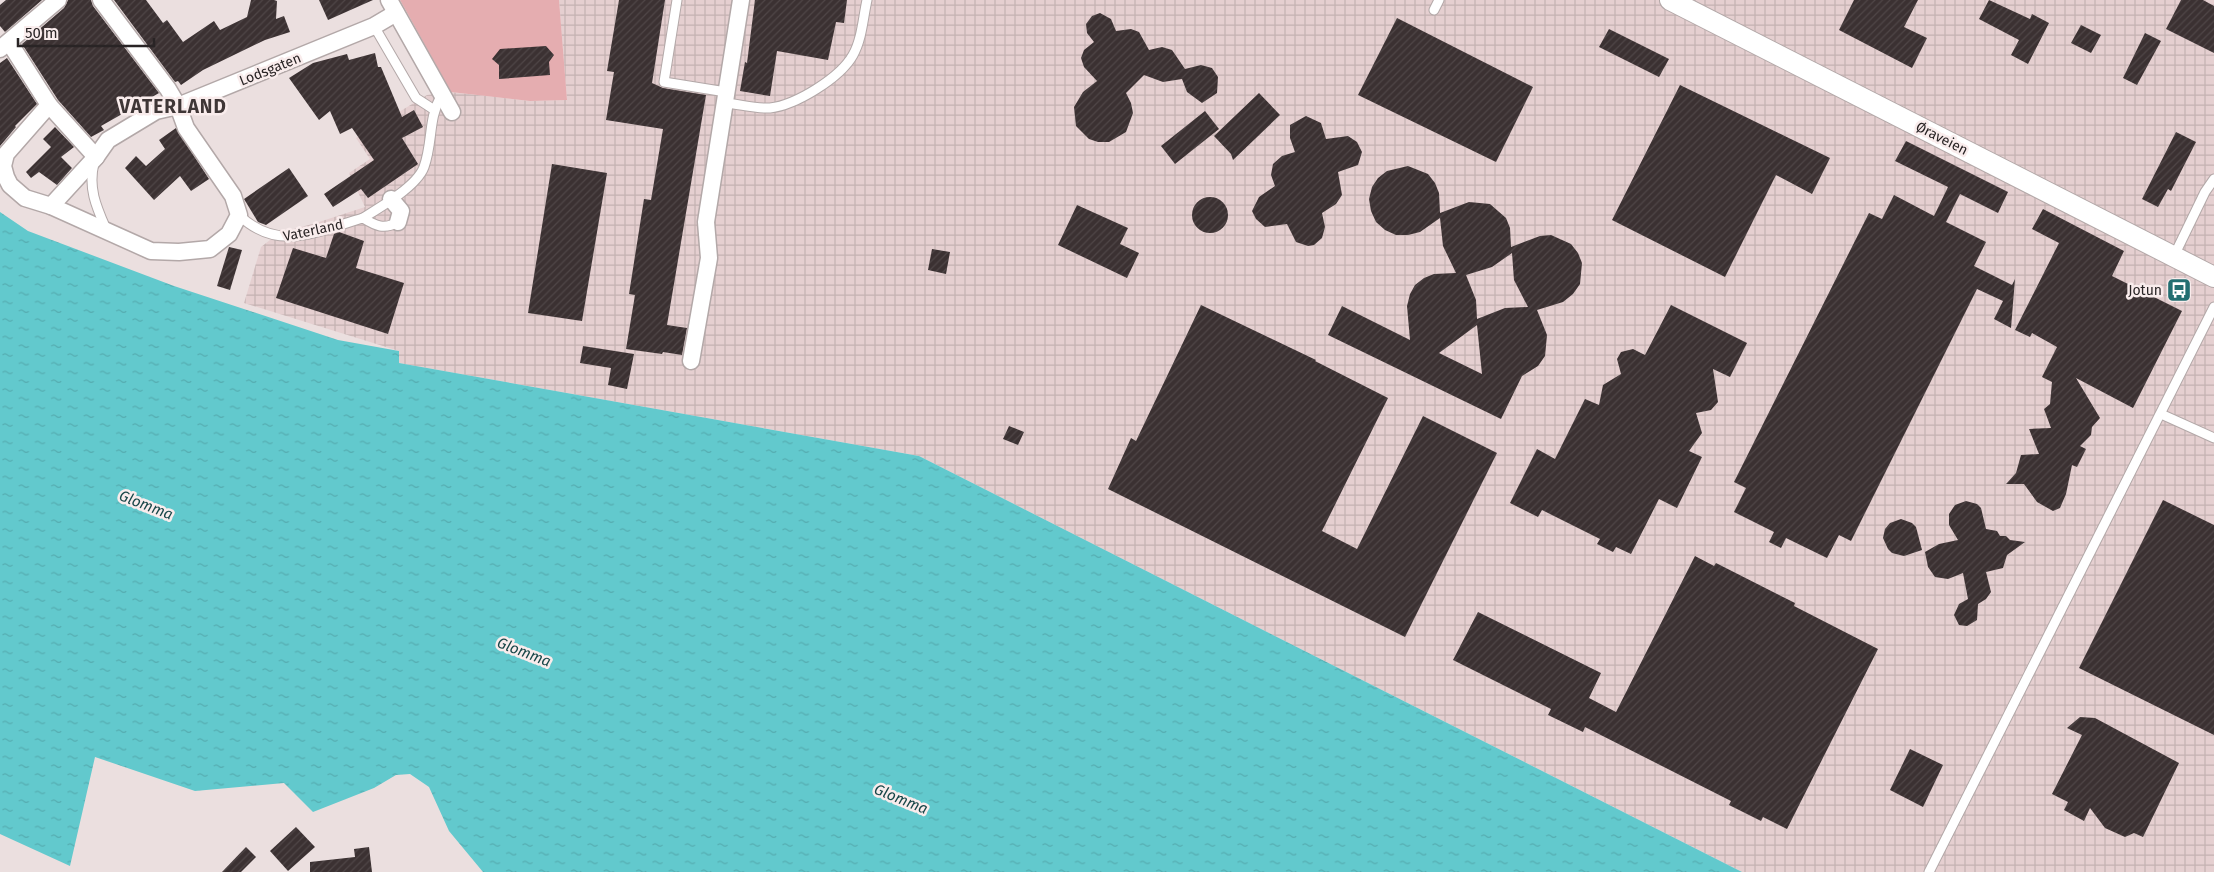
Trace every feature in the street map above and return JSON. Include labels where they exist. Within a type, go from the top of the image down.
[{"type":"street","points":[[58,0],[5,46],[49,105],[96,157]]},
{"type":"street","points":[[49,105],[6,154],[3,166],[10,185],[24,198],[51,206],[152,251],[210,248],[229,234],[240,215],[233,196],[186,128],[178,106],[168,89],[101,0]]},
{"type":"street","points":[[691,361],[709,258],[706,222],[741,0]]},
{"type":"street","name":"Øraveien","points":[[1670,0],[2214,277]]},
{"type":"street","points":[[393,6],[437,103],[452,112]]},
{"type":"street","name":"Lodsgaten","points":[[51,206],[96,157],[108,140],[156,111],[178,106],[374,26],[393,6]]},
{"type":"street","points":[[391,199],[400,212],[398,222]]},
{"type":"lane","points":[[677,0],[664,82],[770,108],[806,94],[829,80],[852,56],[858,43],[867,0]]},
{"type":"lane","points":[[1434,10],[1439,0]]},
{"type":"lane","points":[[374,26],[416,98],[437,103]]},
{"type":"lane","name":"Vaterland","points":[[240,215],[249,225],[268,235],[279,238],[301,235],[363,218],[412,184],[424,168],[437,103]]},
{"type":"lane","points":[[96,157],[91,176],[92,196],[106,229]]},
{"type":"lane","points":[[2174,256],[2205,192],[2214,179]]},
{"type":"lane","points":[[363,218],[377,227],[388,228],[398,222]]},
{"type":"lane","points":[[1928,872],[2214,307]]},
{"type":"lane","points":[[2161,414],[2214,438]]},
{"type":"shaded area","points":[[400,0],[559,0],[567,100],[530,101],[451,92]]},
{"type":"shaded area","points":[[559,0],[2214,0],[2214,872],[1742,872],[919,456],[399,363],[399,351],[244,303],[261,247],[279,233],[365,207],[349,173],[370,159],[356,138],[427,95],[451,92],[530,101],[567,100]]},
{"type":"water","name":"Glomma","points":[[0,212],[28,231],[174,286],[338,340],[399,351],[399,363],[919,456],[1742,872],[483,872],[449,831],[429,787],[410,774],[396,775],[374,788],[313,812],[284,783],[195,791],[95,757],[70,866],[0,834]]},
{"type":"building","points":[[6,0],[42,0],[5,32],[0,26],[0,5]]},
{"type":"building","points":[[68,0],[91,0],[93,6],[159,93],[101,126],[104,130],[91,137],[58,100],[22,44],[64,8]]},
{"type":"building","points":[[114,0],[146,0],[163,23],[167,20],[183,42],[214,21],[220,30],[247,17],[251,0],[277,1],[276,19],[284,16],[290,32],[265,40],[203,70],[181,85],[178,81],[175,82]]},
{"type":"building","points":[[319,0],[373,0],[328,20]]},
{"type":"building","points":[[619,0],[665,0],[652,83],[663,88],[706,95],[667,325],[687,328],[682,355],[626,349],[635,295],[629,294],[644,199],[651,200],[663,129],[606,120],[614,72],[607,71]]},
{"type":"building","points":[[755,0],[847,0],[844,23],[836,22],[828,60],[777,51],[770,96],[740,91],[745,62],[747,63]]},
{"type":"building","points":[[1854,0],[1918,0],[1904,27],[1927,38],[1912,68],[1839,30]]},
{"type":"building","points":[[1989,0],[2030,19],[2032,14],[2049,23],[2028,64],[2011,55],[2019,40],[1979,19]]},
{"type":"building","points":[[2181,0],[2203,0],[2214,6],[2214,53],[2166,29]]},
{"type":"building","points":[[1100,13],[1111,19],[1116,31],[1131,29],[1139,32],[1149,50],[1162,47],[1172,50],[1185,69],[1201,65],[1212,68],[1218,77],[1217,93],[1202,103],[1187,92],[1182,79],[1163,82],[1144,75],[1126,93],[1133,113],[1126,132],[1109,142],[1098,142],[1089,139],[1076,126],[1074,107],[1083,92],[1097,81],[1084,67],[1081,58],[1084,50],[1094,42],[1087,33],[1086,24],[1092,16]]},
{"type":"building","points":[[1397,18],[1533,87],[1496,162],[1358,95]]},
{"type":"building","points":[[2081,25],[2101,35],[2091,53],[2071,43]]},
{"type":"building","points":[[1609,29],[1669,59],[1659,77],[1599,47]]},
{"type":"building","points":[[2145,33],[2161,41],[2137,85],[2123,78]]},
{"type":"building","points":[[546,46],[554,55],[549,62],[550,75],[499,79],[499,65],[492,59],[500,49]]},
{"type":"building","points":[[375,53],[378,67],[381,67],[402,117],[414,110],[423,127],[402,138],[418,164],[368,198],[361,189],[333,207],[324,194],[374,160],[352,128],[340,134],[330,111],[319,120],[289,78],[313,63],[347,54],[349,60]]},
{"type":"building","points":[[7,58],[37,104],[15,126],[0,146],[0,63]]},
{"type":"building","points":[[1680,85],[1830,158],[1812,194],[1776,175],[1725,277],[1612,220]]},
{"type":"building","points":[[1259,93],[1280,115],[1233,160],[1231,154],[1214,136]]},
{"type":"building","points":[[1205,111],[1219,129],[1175,164],[1161,146]]},
{"type":"building","points":[[1306,116],[1321,123],[1326,139],[1348,136],[1357,142],[1362,152],[1358,165],[1338,172],[1342,195],[1336,204],[1322,213],[1325,227],[1322,238],[1314,245],[1308,246],[1296,242],[1287,224],[1265,227],[1256,219],[1252,211],[1259,197],[1275,186],[1271,175],[1273,164],[1282,156],[1295,152],[1290,138],[1290,125]]},
{"type":"building","points":[[55,127],[74,147],[61,157],[72,168],[57,185],[39,172],[31,178],[26,172],[51,147],[43,139]]},
{"type":"building","points":[[176,128],[209,179],[191,191],[180,176],[154,200],[125,168],[136,156],[146,166],[165,149],[159,140]]},
{"type":"building","points":[[2176,132],[2196,142],[2171,191],[2168,189],[2158,207],[2142,199]]},
{"type":"building","points":[[1906,141],[2008,192],[1998,213],[1960,194],[1946,222],[1986,242],[1974,266],[2012,285],[2015,279],[2011,328],[1994,319],[2003,301],[1977,289],[1851,541],[1839,535],[1827,558],[1786,538],[1781,548],[1769,542],[1774,532],[1734,512],[1746,488],[1734,482],[1869,213],[1882,219],[1894,195],[1934,216],[1948,187],[1895,161]]},
{"type":"building","points":[[552,164],[607,173],[582,321],[528,313]]},
{"type":"building","points":[[1408,166],[1428,174],[1435,183],[1439,193],[1440,213],[1469,202],[1490,204],[1506,218],[1510,228],[1511,247],[1540,236],[1551,235],[1571,244],[1578,253],[1582,263],[1580,284],[1573,294],[1563,302],[1537,310],[1547,335],[1545,356],[1538,366],[1522,376],[1501,419],[1328,335],[1342,306],[1410,340],[1407,306],[1415,285],[1424,278],[1434,274],[1456,273],[1443,246],[1440,218],[1420,232],[1408,235],[1396,235],[1385,230],[1376,222],[1371,211],[1369,199],[1372,187],[1378,178],[1387,171]],"holes":[[[1512,253],[1514,280],[1528,307],[1505,308],[1477,319],[1476,300],[1466,275],[1492,267]],[[1477,325],[1482,374],[1439,353]]]},
{"type":"building","points":[[289,168],[308,196],[266,225],[258,222],[244,199]]},
{"type":"building","points":[[1210,197],[1222,203],[1228,215],[1222,227],[1210,233],[1198,227],[1192,215],[1198,203]]},
{"type":"building","points":[[1077,205],[1128,228],[1120,244],[1139,253],[1127,278],[1058,245]]},
{"type":"building","points":[[2043,209],[2124,251],[2112,276],[2182,311],[2133,408],[2076,378],[2100,418],[2092,427],[2091,435],[2080,446],[2086,449],[2077,467],[2072,465],[2066,494],[2060,508],[2053,511],[2037,502],[2024,484],[2006,484],[2016,473],[2021,455],[2039,454],[2029,429],[2051,428],[2044,409],[2050,404],[2052,382],[2042,377],[2057,347],[2032,333],[2030,337],[2015,330],[2059,243],[2032,229]]},
{"type":"building","points":[[339,232],[364,241],[356,268],[404,283],[388,334],[276,298],[293,248],[326,258],[334,234]]},
{"type":"building","points":[[229,247],[242,250],[230,290],[217,286]]},
{"type":"building","points":[[932,249],[950,252],[946,274],[928,270]]},
{"type":"building","points":[[1201,305],[1316,360],[1388,398],[1322,531],[1357,549],[1423,416],[1497,453],[1405,637],[1108,489],[1131,438],[1136,441]]},
{"type":"building","points":[[1671,305],[1747,343],[1730,377],[1713,369],[1718,402],[1711,410],[1696,413],[1702,433],[1689,451],[1702,457],[1677,508],[1659,499],[1631,554],[1616,547],[1613,552],[1597,544],[1600,539],[1542,510],[1538,517],[1510,503],[1537,449],[1555,459],[1585,399],[1599,405],[1603,385],[1621,374],[1617,359],[1621,352],[1633,349],[1645,355]]},
{"type":"building","points":[[583,346],[634,354],[627,389],[608,385],[611,368],[580,363]]},
{"type":"building","points":[[1009,426],[1024,432],[1018,445],[1003,439]]},
{"type":"building","points":[[2163,500],[2214,525],[2214,735],[2079,668]]},
{"type":"building","points":[[1966,501],[1977,504],[1981,508],[1986,529],[1997,531],[2000,536],[2006,536],[2010,540],[2025,542],[2007,555],[2003,568],[1986,572],[1991,592],[1986,599],[1978,604],[1977,620],[1967,626],[1959,625],[1954,615],[1959,604],[1968,599],[1963,573],[1948,579],[1935,577],[1928,567],[1925,552],[1939,544],[1958,540],[1949,525],[1949,514],[1955,505]]},
{"type":"building","points":[[1901,519],[1912,523],[1916,527],[1922,550],[1904,556],[1892,553],[1888,549],[1883,538],[1885,529],[1890,523]]},
{"type":"building","points":[[1695,556],[1714,566],[1716,563],[1795,603],[1794,606],[1878,649],[1787,829],[1763,817],[1761,821],[1729,805],[1731,801],[1585,727],[1583,732],[1548,715],[1551,709],[1453,660],[1478,612],[1601,673],[1589,698],[1616,712]]},
{"type":"building","points":[[2080,717],[2095,718],[2179,763],[2143,837],[2134,833],[2125,837],[2105,828],[2090,808],[2084,821],[2064,810],[2068,802],[2052,794],[2082,735],[2067,728]]},
{"type":"building","points":[[1910,749],[1943,765],[1923,807],[1890,790]]},
{"type":"building","points":[[296,827],[315,847],[288,871],[270,851]]},
{"type":"building","points":[[246,847],[256,857],[241,872],[222,872]]},
{"type":"building","points":[[369,847],[372,872],[310,872],[310,862],[355,857],[354,849]]},
{"type":"place","name":"Jotun","points":[[2179,290]]},
{"type":"district","name":"VATERLAND","points":[[173,106]]}]
